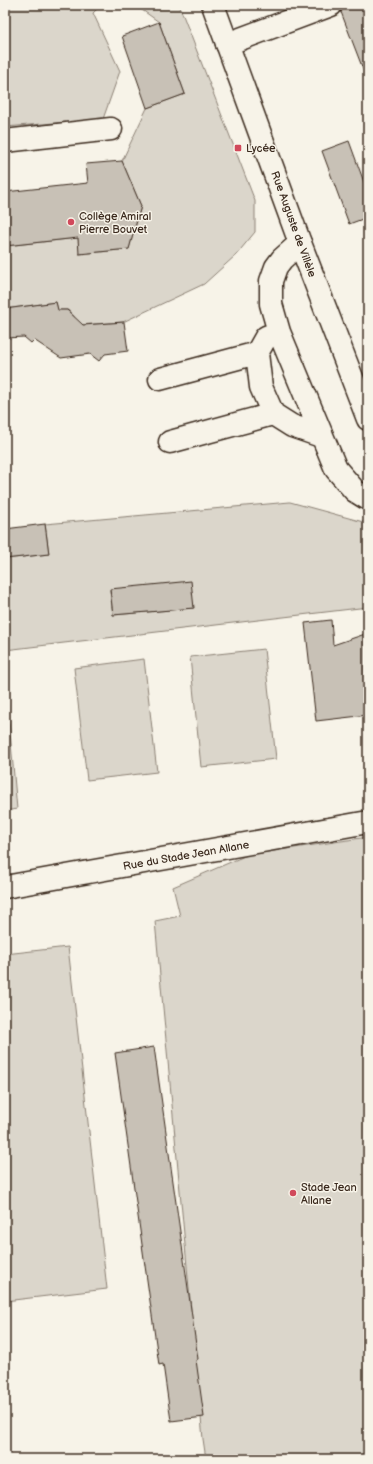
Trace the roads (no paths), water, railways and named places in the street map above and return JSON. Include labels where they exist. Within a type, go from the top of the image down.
[{"type":"main road","name":"Rue Auguste de Villèle","points":[[213,5],[300,243],[368,419]]},
{"type":"main road","points":[[227,44],[331,5]]},
{"type":"main road","points":[[5,141],[111,129]]},
{"type":"main road","points":[[300,243],[282,259],[276,268],[271,281],[271,304],[279,332],[336,469],[355,491],[368,499]]},
{"type":"main road","points":[[279,332],[266,337],[257,353],[261,387],[273,414],[292,426],[321,436]]},
{"type":"main road","points":[[160,379],[257,353]]},
{"type":"main road","points":[[170,442],[273,414]]},
{"type":"main road","name":"Rue du Stade Jean Allane","points":[[5,887],[368,822]]},
{"type":"place","name":"Lycée","points":[[238,148]]},
{"type":"place","name":"Collège Amiral Pierre Bouvet","points":[[71,222]]},
{"type":"place","name":"Stade Jean Allane","points":[[293,1193]]}]
